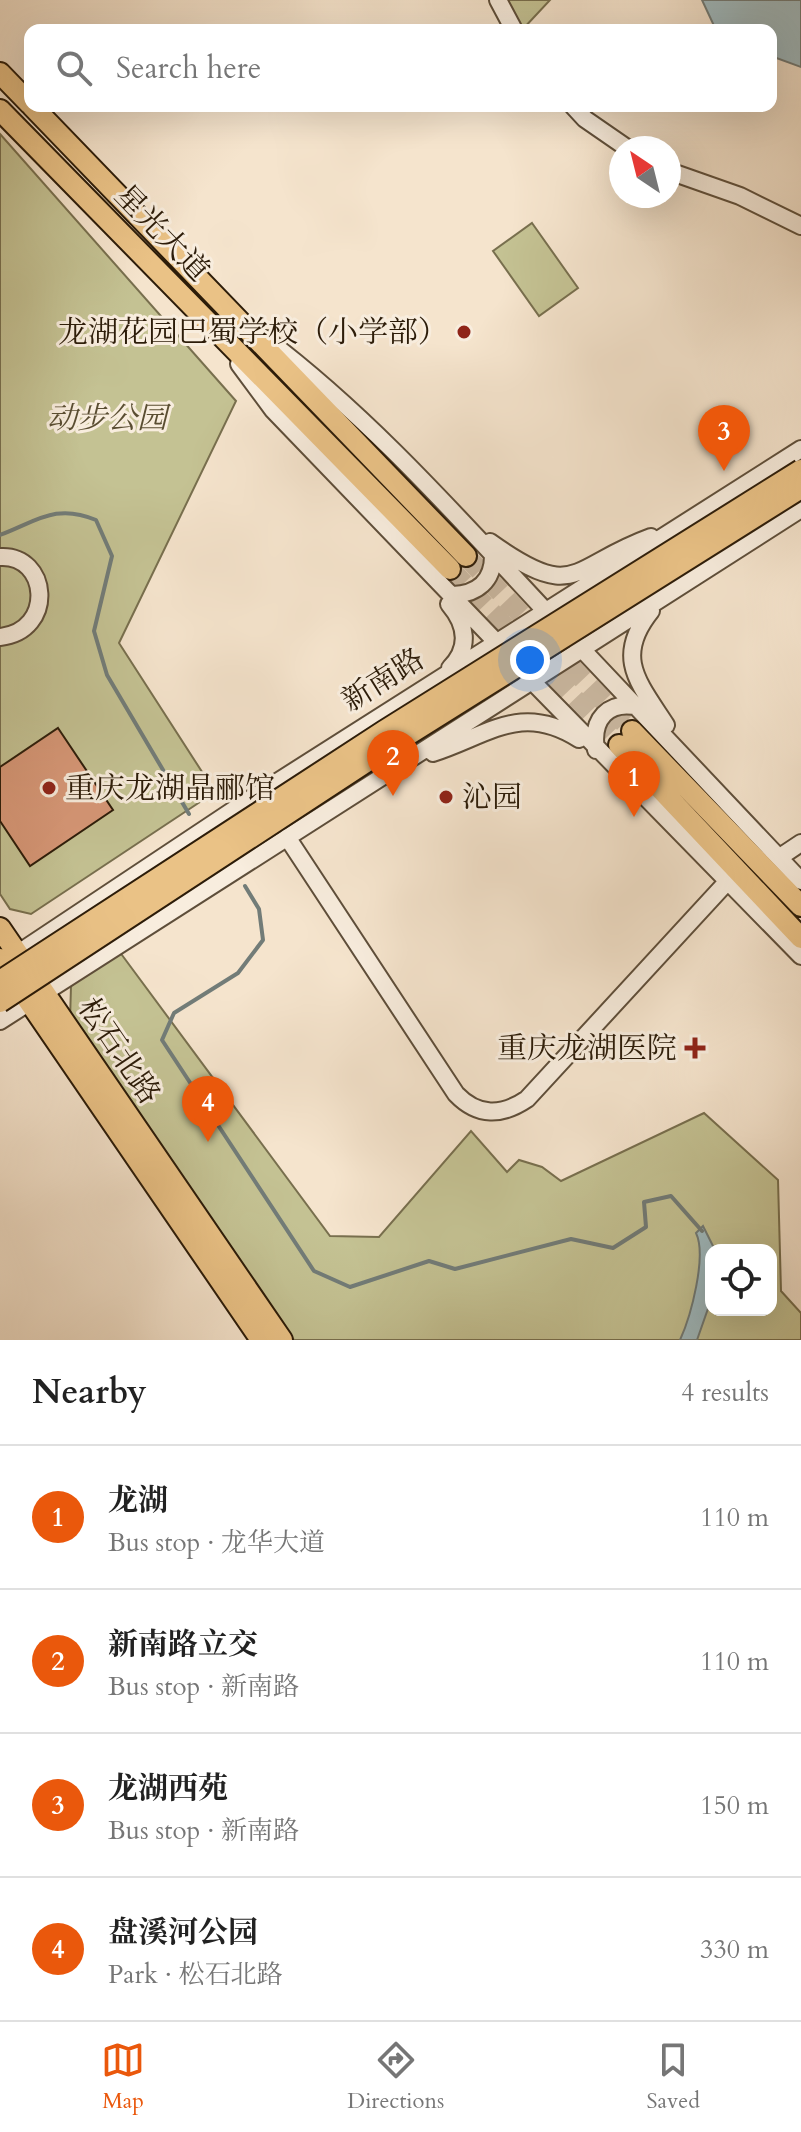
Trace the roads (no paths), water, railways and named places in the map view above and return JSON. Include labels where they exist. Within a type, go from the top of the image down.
[{"type":"main road","name":"星光大道","points":[[0,73],[24,98]]},
{"type":"main road","name":"星光大道","points":[[0,110],[215,330],[458,562],[232,313],[38,112]]},
{"type":"main road","name":"新南路","points":[[4,964],[801,470]]},
{"type":"main road","name":"新南路","points":[[0,1002],[392,745],[801,488]]},
{"type":"main road","points":[[801,906],[626,738],[801,938]]},
{"type":"main road","name":"松石北路","points":[[0,928],[4,964],[35,996],[282,1340]]},
{"type":"main road","name":"松石北路","points":[[35,996],[257,1338]]},
{"type":"street","points":[[498,0],[511,24]]},
{"type":"street","points":[[579,112],[610,136]]},
{"type":"street","points":[[681,175],[740,196],[801,226]]},
{"type":"street","points":[[232,313],[309,371],[459,519],[801,881]]},
{"type":"street","points":[[215,330],[273,410],[453,595],[596,750],[801,956]]},
{"type":"street","name":"新南路","points":[[4,964],[241,805],[801,449]]},
{"type":"street","points":[[0,1021],[801,509]]},
{"type":"street","points":[[459,519],[525,567],[558,577],[577,575],[629,545],[683,525]]},
{"type":"street","points":[[410,551],[432,585],[460,617],[464,628],[462,652],[432,685]]},
{"type":"street","points":[[453,595],[467,594],[479,588],[493,568],[493,556]]},
{"type":"street","points":[[0,557],[19,561],[34,575],[42,597],[37,614],[22,630],[0,637]]},
{"type":"street","points":[[661,600],[637,629],[632,643],[633,671],[689,759]]},
{"type":"street","points":[[596,750],[595,727],[601,716],[617,705],[639,707]]},
{"type":"street","points":[[412,760],[461,744],[494,728],[534,720],[565,730],[596,750]]},
{"type":"street","points":[[287,837],[456,1094],[468,1106],[482,1111],[513,1109],[527,1099],[726,883]]},
{"type":"street","points":[[780,857],[801,843]]},
{"type":"water","points":[[702,0],[801,0],[801,67],[777,58],[777,24],[713,24]]},
{"type":"water","points":[[703,1226],[712,1244],[705,1244],[705,1316],[697,1340],[680,1340],[693,1302],[699,1271],[696,1233]]},
{"type":"waterway","points":[[0,535],[58,514],[82,515],[96,520],[112,556],[94,631],[107,675],[189,814]]},
{"type":"waterway","points":[[245,886],[259,909],[263,940],[238,973],[174,1013],[162,1040],[314,1271],[350,1287],[429,1261],[455,1269],[571,1239],[613,1248],[646,1227],[644,1202],[671,1196],[702,1231]]},
{"type":"tunnel","points":[[466,556],[632,731]]},
{"type":"tunnel","points":[[450,569],[619,745]]},
{"type":"place","name":"龙湖花园巴蜀学校（小学部）","points":[[464,332]]},
{"type":"place","name":"龙湖西苑","points":[[724,471]]},
{"type":"place","name":"重庆龙湖晶郦馆","points":[[49,788]]},
{"type":"place","name":"新南路立交","points":[[393,796]]},
{"type":"place","name":"沁园","points":[[446,797]]},
{"type":"place","name":"龙湖","points":[[634,817]]},
{"type":"place","name":"重庆龙湖医院","points":[[695,1048]]},
{"type":"place","name":"盘溪河公园","points":[[208,1142]]},
{"type":"park label","name":"动步公园","points":[[107,418]]}]
